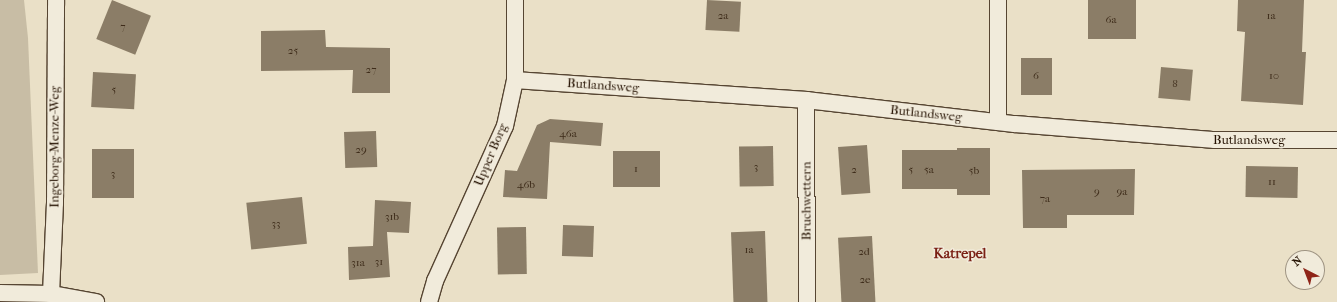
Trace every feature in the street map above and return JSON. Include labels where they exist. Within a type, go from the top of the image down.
[{"type":"street","name":"Ingeborg-Menze-Weg","points":[[52,294],[55,203],[56,0]]},
{"type":"street","name":"Upper Borg","points":[[429,302],[434,281],[505,126],[515,80],[515,0]]},
{"type":"street","points":[[998,0],[998,122]]},
{"type":"street","name":"Butlandsweg","points":[[515,80],[806,100],[998,122],[1215,140],[1337,140]]},
{"type":"street","name":"Bruchwettern","points":[[806,100],[807,302]]},
{"type":"street","points":[[0,293],[52,294],[96,302]]},
{"type":"shaded area","points":[[0,0],[24,0],[28,38],[38,273],[0,275]]},
{"type":"building","points":[[112,0],[151,16],[135,55],[96,39]]},
{"type":"building","points":[[707,0],[741,2],[739,32],[705,30]]},
{"type":"building","points":[[1088,0],[1136,0],[1136,39],[1088,39]]},
{"type":"building","points":[[1238,0],[1304,0],[1302,52],[1306,52],[1303,105],[1241,101],[1245,32],[1237,31]]},
{"type":"building","points":[[325,30],[326,47],[390,48],[390,93],[352,93],[353,70],[261,71],[261,31]]},
{"type":"building","points":[[1021,58],[1052,58],[1052,95],[1021,95]]},
{"type":"building","points":[[1161,67],[1193,70],[1190,101],[1158,98]]},
{"type":"building","points":[[93,72],[136,74],[134,109],[91,107]]},
{"type":"building","points":[[550,119],[603,123],[601,146],[550,142],[547,199],[503,197],[505,170],[517,171],[537,125]]},
{"type":"building","points":[[376,131],[377,167],[345,168],[344,132]]},
{"type":"building","points":[[867,145],[870,193],[841,195],[838,147]]},
{"type":"building","points":[[773,146],[774,186],[740,187],[739,147]]},
{"type":"building","points":[[957,148],[990,148],[990,195],[957,195],[957,189],[902,189],[902,150],[957,150]]},
{"type":"building","points":[[92,149],[134,149],[134,198],[92,198]]},
{"type":"building","points":[[613,151],[660,151],[660,187],[613,187]]},
{"type":"building","points":[[1246,166],[1298,167],[1297,198],[1245,197]]},
{"type":"building","points":[[1135,169],[1134,215],[1067,215],[1067,228],[1023,228],[1022,170]]},
{"type":"building","points":[[302,197],[307,244],[251,250],[246,203]]},
{"type":"building","points":[[375,200],[411,202],[409,233],[387,232],[390,277],[349,280],[348,247],[373,246]]},
{"type":"building","points":[[563,225],[594,226],[593,257],[562,256]]},
{"type":"building","points":[[526,227],[527,274],[498,274],[497,228]]},
{"type":"building","points":[[765,231],[767,302],[733,302],[731,232]]},
{"type":"building","points":[[872,236],[875,302],[841,302],[838,238]]},
{"type":"district","name":"Katrepel","points":[[960,254]]}]
